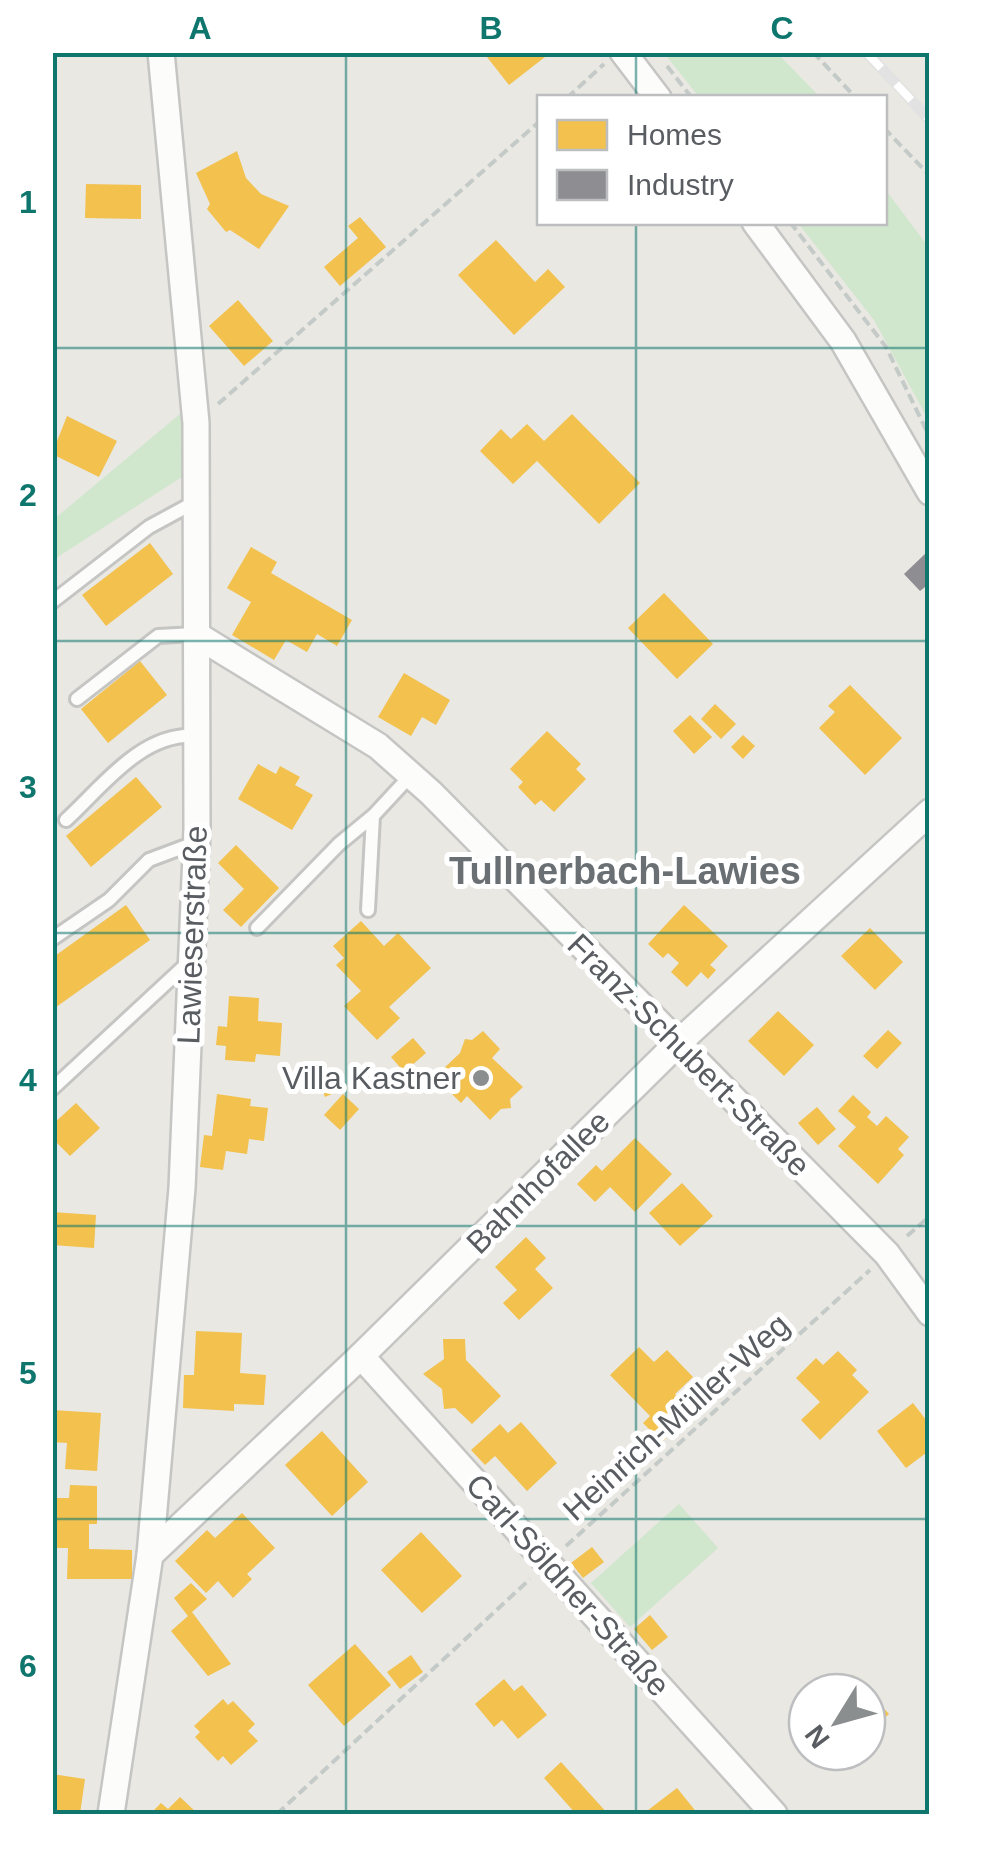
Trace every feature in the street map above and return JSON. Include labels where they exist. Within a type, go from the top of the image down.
[{"type":"street","name":"Lawieserstraße","points":[[111,1814],[150,1555],[182,1188],[196,842],[196,423],[161,52]]},
{"type":"street","points":[[614,58],[655,95]]},
{"type":"street","points":[[758,225],[844,342],[930,492]]},
{"type":"street","name":"Franz-Schubert-Straße","points":[[195,634],[378,746],[410,774],[887,1254],[930,1312]]},
{"type":"street","name":"Bahnhofallee","points":[[150,1555],[362,1356],[678,1044],[930,812]]},
{"type":"street","name":"Carl-Söldner-Straße","points":[[362,1356],[774,1814]]},
{"type":"lane","points":[[52,602],[149,528],[196,502]]},
{"type":"lane","points":[[78,698],[158,636],[195,634]]},
{"type":"lane","points":[[66,820],[151,743],[174,735],[196,736]]},
{"type":"lane","points":[[258,928],[373,816],[410,774]]},
{"type":"lane","points":[[368,910],[373,816]]},
{"type":"lane","points":[[52,940],[109,900],[149,860],[196,842]]},
{"type":"lane","points":[[52,1089],[192,959]]},
{"type":"path","points":[[814,52],[853,95]]},
{"type":"path","points":[[571,95],[614,58]]},
{"type":"path","points":[[665,62],[690,95]]},
{"type":"path","points":[[196,423],[537,124]]},
{"type":"path","points":[[887,131],[930,176]]},
{"type":"path","name":"Heinrich-Müller-Weg","points":[[277,1814],[930,1216]]},
{"type":"green space","points":[[664,53],[777,53],[818,95],[697,95]]},
{"type":"green space","points":[[887,192],[929,248],[929,421],[874,320],[800,225],[887,225]]},
{"type":"green space","points":[[186,409],[188,473],[53,560],[53,520]]},
{"type":"green space","points":[[679,1504],[718,1548],[630,1627],[591,1583]]},
{"type":"building: Homes","points":[[483,52],[541,52],[545,57],[509,85]]},
{"type":"building: Homes","points":[[237,151],[246,178],[261,194],[289,206],[259,249],[230,230],[226,232],[207,209],[210,204],[196,173]]},
{"type":"building: Homes","points":[[86,184],[141,185],[141,219],[85,218]]},
{"type":"building: Homes","points":[[360,217],[386,247],[340,286],[324,267],[358,238],[348,226]]},
{"type":"building: Homes","points":[[496,240],[535,282],[548,269],[565,287],[514,335],[458,275]]},
{"type":"building: Homes","points":[[238,300],[273,341],[244,366],[209,326]]},
{"type":"building: Homes","points":[[572,414],[640,483],[599,524],[537,461],[513,484],[480,451],[501,429],[511,439],[527,424],[544,441]]},
{"type":"building: Homes","points":[[67,416],[117,441],[99,477],[52,454]]},
{"type":"building: Homes","points":[[150,543],[173,574],[106,626],[82,595]]},
{"type":"building: Homes","points":[[251,547],[277,562],[271,573],[352,620],[337,646],[317,634],[307,652],[286,640],[274,660],[232,635],[251,602],[227,588]]},
{"type":"building: Homes","points":[[664,593],[713,644],[677,679],[628,628]]},
{"type":"building: Homes","points":[[140,661],[167,695],[108,743],[81,709]]},
{"type":"building: Homes","points":[[404,673],[450,700],[436,725],[422,717],[411,736],[378,717]]},
{"type":"building: Homes","points":[[850,685],[902,738],[865,775],[819,728],[835,712],[828,706]]},
{"type":"building: Homes","points":[[715,704],[736,724],[721,739],[701,719]]},
{"type":"building: Homes","points":[[690,715],[712,737],[694,754],[673,731]]},
{"type":"building: Homes","points":[[547,731],[581,764],[576,769],[586,779],[554,812],[541,800],[535,805],[518,787],[523,782],[510,769]]},
{"type":"building: Homes","points":[[743,735],[755,746],[743,759],[731,747]]},
{"type":"building: Homes","points":[[258,764],[276,774],[280,766],[300,777],[295,785],[313,795],[292,830],[238,799]]},
{"type":"building: Homes","points":[[136,777],[162,807],[91,867],[66,836]]},
{"type":"building: Homes","points":[[236,845],[279,888],[241,927],[223,910],[244,889],[218,863]]},
{"type":"building: Homes","points":[[126,905],[150,940],[52,1010],[52,958]]},
{"type":"building: Homes","points":[[684,905],[728,946],[710,965],[716,970],[708,979],[701,972],[687,987],[671,972],[679,963],[668,953],[663,958],[648,944]]},
{"type":"building: Homes","points":[[361,921],[384,946],[398,933],[431,968],[389,1007],[400,1018],[377,1040],[344,1006],[361,991],[336,965],[344,958],[333,946]]},
{"type":"building: Homes","points":[[870,928],[903,962],[875,990],[841,956]]},
{"type":"building: Homes","points":[[229,996],[259,998],[258,1021],[282,1023],[280,1056],[256,1054],[255,1062],[225,1060],[226,1046],[216,1045],[218,1026],[227,1027]]},
{"type":"building: Homes","points":[[778,1011],[814,1045],[784,1076],[748,1041]]},
{"type":"building: Homes","points":[[888,1030],[902,1043],[877,1069],[863,1056]]},
{"type":"building: Homes","name":"Villa Kastner","points":[[483,1031],[500,1049],[492,1058],[523,1087],[510,1099],[511,1108],[501,1109],[490,1120],[467,1096],[461,1103],[450,1092],[456,1086],[442,1070],[460,1053],[465,1039],[472,1040]]},
{"type":"building: Homes","points":[[413,1038],[426,1053],[404,1072],[391,1057]]},
{"type":"building: Homes","points":[[339,1073],[346,1088],[325,1097],[319,1082]]},
{"type":"building: Homes","points":[[217,1094],[251,1099],[250,1106],[268,1108],[264,1141],[249,1139],[247,1154],[226,1151],[223,1170],[200,1167],[204,1135],[212,1136]]},
{"type":"building: Homes","points":[[343,1094],[359,1109],[340,1130],[324,1115]]},
{"type":"building: Homes","points":[[853,1095],[871,1112],[867,1117],[877,1126],[886,1116],[909,1137],[898,1149],[904,1155],[878,1184],[838,1146],[856,1127],[838,1111]]},
{"type":"building: Homes","points":[[76,1103],[100,1128],[70,1156],[52,1138],[52,1125]]},
{"type":"building: Homes","points":[[817,1107],[836,1129],[818,1145],[798,1123]]},
{"type":"building: Homes","points":[[635,1138],[672,1174],[635,1212],[610,1187],[595,1202],[577,1184],[596,1165],[602,1171]]},
{"type":"building: Homes","points":[[682,1183],[713,1216],[680,1246],[649,1213]]},
{"type":"building: Homes","points":[[52,1212],[96,1215],[94,1248],[52,1245]]},
{"type":"building: Homes","points":[[526,1237],[546,1258],[535,1269],[553,1288],[519,1320],[503,1303],[517,1290],[495,1267]]},
{"type":"building: Homes","points":[[196,1331],[242,1333],[240,1373],[266,1375],[264,1405],[234,1404],[234,1411],[183,1408],[184,1375],[194,1375]]},
{"type":"building: Homes","points":[[443,1339],[465,1339],[466,1360],[501,1396],[472,1424],[455,1408],[444,1409],[442,1389],[423,1374],[444,1359]]},
{"type":"building: Homes","points":[[639,1347],[654,1362],[667,1350],[693,1377],[675,1394],[693,1413],[662,1442],[643,1423],[650,1416],[610,1375]]},
{"type":"building: Homes","points":[[838,1351],[857,1370],[852,1375],[869,1392],[820,1440],[801,1420],[820,1402],[796,1378],[816,1358],[823,1365]]},
{"type":"building: Homes","points":[[913,1403],[930,1425],[930,1450],[906,1468],[877,1431]]},
{"type":"building: Homes","points":[[52,1410],[101,1413],[97,1471],[65,1469],[67,1443],[52,1442]]},
{"type":"building: Homes","points":[[521,1422],[557,1463],[527,1491],[495,1456],[485,1465],[471,1450],[500,1424],[508,1433]]},
{"type":"building: Homes","points":[[322,1431],[368,1482],[332,1516],[285,1465]]},
{"type":"building: Homes","points":[[70,1485],[97,1486],[97,1524],[89,1524],[89,1549],[132,1550],[132,1579],[67,1579],[68,1548],[52,1548],[52,1498],[69,1498]]},
{"type":"building: Homes","points":[[242,1513],[275,1548],[247,1574],[252,1579],[233,1598],[218,1581],[206,1593],[175,1561],[207,1530],[215,1538]]},
{"type":"building: Homes","points":[[421,1532],[462,1576],[422,1613],[381,1570]]},
{"type":"building: Homes","points":[[592,1547],[604,1562],[583,1578],[571,1563]]},
{"type":"building: Homes","points":[[191,1583],[207,1599],[192,1612],[231,1664],[208,1676],[171,1631],[188,1616],[174,1598]]},
{"type":"building: Homes","points":[[650,1615],[668,1637],[652,1650],[634,1629]]},
{"type":"building: Homes","points":[[355,1644],[391,1685],[344,1726],[308,1685]]},
{"type":"building: Homes","points":[[411,1655],[423,1672],[400,1689],[387,1672]]},
{"type":"building: Homes","points":[[504,1679],[514,1691],[522,1685],[547,1715],[518,1739],[502,1720],[494,1727],[475,1704]]},
{"type":"building: Homes","points":[[223,1699],[228,1705],[233,1701],[255,1724],[248,1731],[258,1741],[231,1765],[223,1756],[218,1761],[195,1737],[200,1732],[194,1726]]},
{"type":"building: Homes","points":[[561,1762],[608,1814],[576,1814],[544,1778]]},
{"type":"building: Homes","points":[[52,1774],[85,1779],[80,1814],[52,1810]]},
{"type":"building: Homes","points":[[677,1788],[698,1814],[643,1814]]},
{"type":"building: Homes","points":[[180,1797],[198,1814],[150,1814],[161,1803],[168,1809]]},
{"type":"building: Industry","points":[[926,553],[930,583],[920,591],[904,574]]},
{"type":"railway","points":[[866,52],[930,120]]},
{"type":"place","name":"Villa Kastner","points":[[481,1078]]},
{"type":"district","name":"Tullnerbach-Lawies","points":[[625,871]]}]
